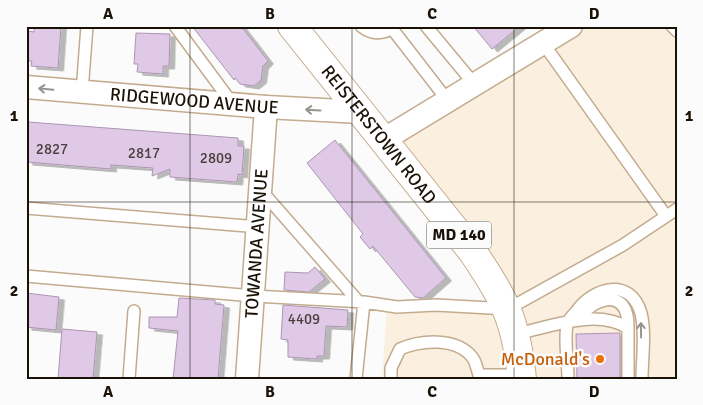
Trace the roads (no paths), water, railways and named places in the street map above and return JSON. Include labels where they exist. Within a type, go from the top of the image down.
[{"type":"main road","name":"REISTERSTOWN ROAD","points":[[292,26],[472,251],[496,286],[508,309],[516,334],[522,377]]},
{"type":"street","points":[[383,140],[475,85],[555,33]]},
{"type":"street","name":"RIDGEWOOD AVENUE","points":[[26,87],[234,105],[361,112]]},
{"type":"street","name":"TOWANDA AVENUE","points":[[247,379],[266,107]]},
{"type":"lane","points":[[82,92],[87,26]]},
{"type":"lane","points":[[175,26],[234,105]]},
{"type":"lane","points":[[361,26],[368,32],[380,34],[391,28],[448,101]]},
{"type":"lane","points":[[426,26],[475,85]]},
{"type":"lane","points":[[672,26],[677,31]]},
{"type":"lane","points":[[555,33],[666,216]]},
{"type":"lane","points":[[267,197],[361,301],[356,379]]},
{"type":"lane","points":[[26,208],[258,228]]},
{"type":"lane","points":[[26,276],[253,296],[361,301],[397,307],[436,305],[508,309],[623,245],[677,209]]},
{"type":"lane","points":[[568,379],[567,324],[579,306],[598,292],[611,289],[624,291],[634,300],[641,313],[642,379]]},
{"type":"lane","points":[[580,321],[585,312],[595,304],[610,300],[620,302],[626,311],[628,328],[628,379]]},
{"type":"lane","points":[[129,379],[134,311]]},
{"type":"lane","points":[[516,334],[580,321],[612,320],[628,328]]},
{"type":"lane","points":[[391,379],[391,368],[400,349],[424,343],[455,345],[473,357],[479,377],[522,377]]},
{"type":"place","name":"McDonald's","points":[[600,359]]}]
